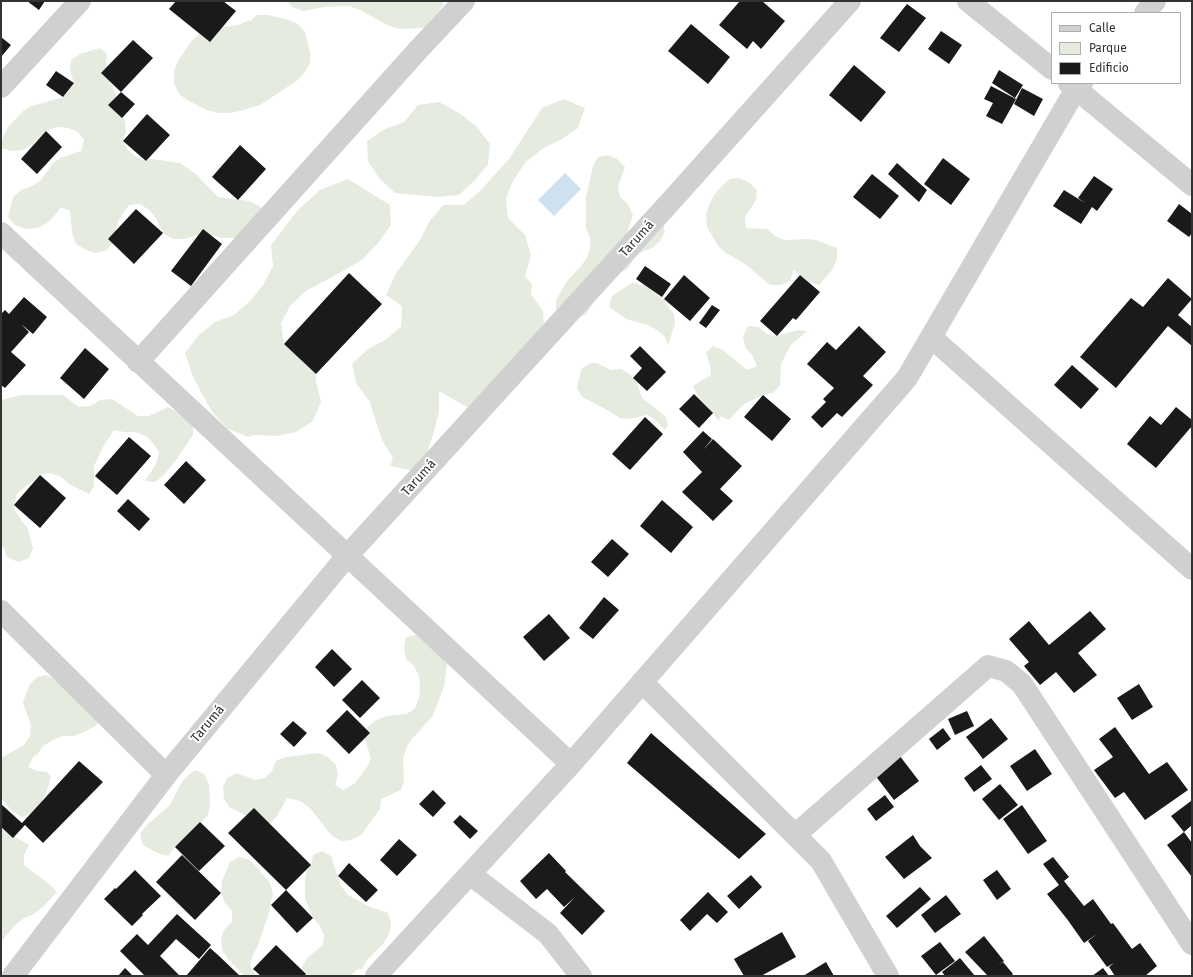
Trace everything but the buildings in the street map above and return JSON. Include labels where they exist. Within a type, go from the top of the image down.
[{"type":"street","points":[[1,87],[80,1]]},
{"type":"street","points":[[138,362],[419,49],[464,1]]},
{"type":"street","name":"Tarumá","points":[[13,976],[166,775],[347,556],[672,200],[850,1]]},
{"type":"street","points":[[968,1],[1051,68]]},
{"type":"street","points":[[1145,12],[1155,1]]},
{"type":"street","points":[[376,976],[571,764],[908,378],[1076,85],[1192,185]]},
{"type":"street","points":[[1,233],[571,764]]},
{"type":"street","points":[[931,337],[1192,569]]},
{"type":"street","points":[[1,611],[166,775]]},
{"type":"street","points":[[795,834],[988,666],[1000,669],[1006,671],[1022,684],[1192,944]]},
{"type":"street","points":[[642,682],[821,861],[888,976]]},
{"type":"street","points":[[470,874],[548,934],[581,976]]},
{"type":"green space","points":[[287,1],[443,1],[443,5],[438,13],[430,20],[431,25],[421,28],[400,29],[389,26],[360,10],[349,6],[325,7],[303,11],[292,7]]},
{"type":"green space","points":[[257,15],[268,15],[289,20],[298,24],[305,32],[310,53],[310,63],[298,80],[260,105],[229,113],[218,113],[207,110],[187,100],[179,94],[174,83],[174,71],[178,61],[190,43],[207,29],[239,25],[249,20],[249,22]]},
{"type":"green space","points":[[100,48],[107,54],[106,74],[116,94],[115,104],[125,121],[126,131],[123,141],[128,150],[136,157],[146,161],[150,159],[180,163],[197,175],[218,197],[249,201],[268,211],[242,238],[222,238],[205,235],[184,239],[173,239],[163,233],[156,218],[149,210],[140,204],[129,205],[118,222],[113,242],[107,250],[96,253],[86,250],[76,244],[72,233],[70,211],[61,207],[47,223],[37,228],[26,229],[15,225],[8,217],[13,197],[21,190],[32,186],[41,180],[53,163],[61,158],[81,151],[84,140],[78,132],[68,128],[57,127],[46,131],[23,150],[12,151],[1,148],[3,137],[8,127],[23,111],[32,106],[64,97],[74,83],[70,71],[71,60],[80,54]]},
{"type":"green space","points":[[564,99],[585,108],[578,128],[562,139],[542,149],[526,162],[514,179],[506,198],[508,218],[525,235],[531,255],[525,276],[532,284],[531,294],[543,311],[545,337],[474,411],[439,391],[439,412],[426,455],[410,470],[390,466],[393,458],[382,440],[369,400],[357,385],[352,364],[368,349],[385,340],[401,327],[402,306],[386,295],[395,275],[420,240],[429,222],[443,205],[464,205],[480,191],[509,159],[542,108]]},
{"type":"green space","points":[[439,102],[459,113],[476,126],[490,144],[488,165],[459,195],[437,197],[395,193],[379,178],[368,161],[367,141],[385,129],[404,122],[418,105]]},
{"type":"green space","points":[[608,155],[617,159],[625,167],[618,187],[620,197],[628,204],[633,215],[626,236],[663,221],[665,232],[660,241],[652,248],[642,252],[634,259],[628,268],[619,274],[597,297],[586,314],[576,319],[563,319],[556,310],[556,300],[567,281],[587,258],[590,248],[590,238],[586,228],[586,197],[593,166],[598,157]]},
{"type":"green space","points":[[740,178],[750,183],[757,190],[756,200],[745,217],[746,228],[767,229],[775,236],[784,240],[816,240],[837,248],[837,259],[833,269],[819,285],[809,282],[794,270],[790,281],[781,285],[770,285],[745,264],[726,253],[718,246],[707,227],[706,215],[709,205],[714,195],[730,179]]},
{"type":"green space","points":[[348,179],[390,205],[391,225],[378,243],[363,259],[306,291],[290,306],[281,323],[284,344],[316,374],[316,381],[321,402],[313,421],[296,432],[276,436],[254,435],[248,437],[228,429],[213,413],[202,394],[192,374],[185,353],[199,335],[215,322],[234,315],[250,301],[263,285],[273,266],[271,245],[297,211],[320,190]]},
{"type":"green space","points":[[633,282],[640,285],[649,283],[654,293],[664,299],[667,306],[674,314],[675,324],[668,345],[665,337],[657,330],[648,325],[626,319],[609,307],[612,296]]},
{"type":"green space","points":[[748,326],[759,327],[767,334],[777,336],[797,330],[807,331],[791,345],[781,364],[780,385],[773,393],[763,395],[744,404],[729,420],[720,416],[719,421],[698,396],[693,386],[711,375],[710,365],[706,353],[713,346],[723,350],[747,370],[757,366],[752,355],[745,347],[743,336]]},
{"type":"green space","points":[[591,363],[597,363],[611,370],[621,369],[630,374],[637,383],[642,398],[665,416],[668,425],[665,430],[653,418],[647,415],[630,419],[620,418],[584,398],[577,388],[579,378],[582,368]]},
{"type":"green space","points":[[21,395],[63,395],[79,407],[90,406],[100,400],[112,399],[138,416],[149,416],[168,407],[185,417],[193,424],[193,435],[176,460],[163,476],[155,482],[145,481],[156,464],[159,452],[153,443],[146,436],[135,432],[114,430],[103,447],[94,466],[94,486],[89,494],[69,484],[61,477],[51,473],[40,475],[17,494],[14,505],[15,511],[28,529],[33,548],[29,558],[18,562],[7,557],[4,547],[1,547],[1,400]]},
{"type":"green space","points":[[416,635],[442,657],[447,665],[444,687],[432,717],[411,740],[406,749],[403,759],[404,781],[401,790],[381,799],[380,809],[361,835],[351,840],[341,841],[331,835],[310,808],[300,801],[287,798],[277,816],[270,824],[249,817],[229,807],[224,798],[223,787],[227,778],[237,773],[255,780],[265,778],[272,771],[276,761],[286,757],[319,753],[328,757],[336,765],[338,775],[335,785],[343,790],[354,784],[367,767],[371,758],[364,737],[367,728],[376,720],[387,716],[407,714],[415,708],[419,698],[419,676],[414,666],[406,659],[404,648],[406,637]]},
{"type":"green space","points":[[47,675],[56,680],[101,720],[94,727],[84,732],[74,736],[63,736],[53,740],[43,746],[38,754],[33,757],[28,767],[37,771],[47,772],[51,777],[42,801],[31,813],[22,817],[12,811],[1,798],[1,758],[24,745],[30,736],[31,725],[23,703],[30,684],[37,677]]},
{"type":"green space","points":[[195,770],[204,774],[209,784],[210,805],[208,815],[175,847],[168,856],[157,853],[143,845],[140,834],[146,826],[170,805],[180,785],[186,777]]},
{"type":"green space","points":[[1,829],[29,845],[24,855],[24,865],[57,892],[43,907],[15,925],[1,942]]},
{"type":"green space","points":[[322,851],[331,856],[341,886],[348,895],[368,906],[388,913],[391,923],[389,934],[383,944],[367,960],[362,969],[358,969],[350,976],[300,976],[302,967],[307,958],[323,945],[324,935],[319,925],[313,918],[305,899],[305,878],[308,867],[311,865],[313,855]]},
{"type":"green space","points":[[239,857],[250,860],[257,867],[270,883],[273,893],[268,916],[250,965],[254,973],[258,976],[244,976],[228,959],[222,950],[221,939],[224,930],[232,922],[232,911],[225,903],[221,893],[222,881],[230,862]]},
{"type":"water","points":[[565,173],[581,189],[554,216],[538,200]]}]
